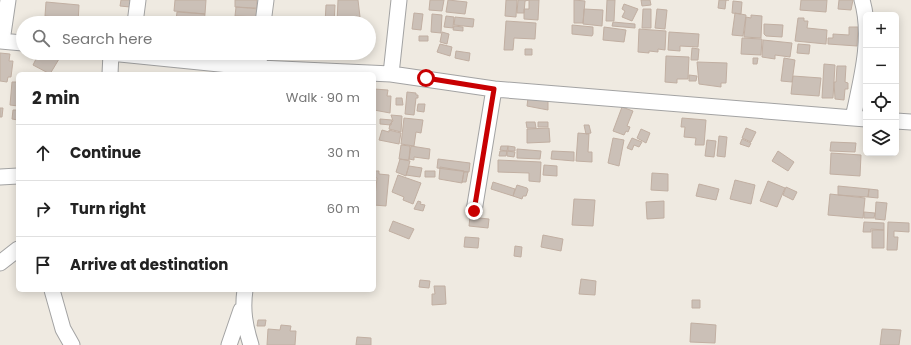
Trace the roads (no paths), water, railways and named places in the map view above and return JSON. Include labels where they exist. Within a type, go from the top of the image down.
[{"type":"street","points":[[8,0],[1,41],[16,43]]},
{"type":"street","points":[[136,16],[138,0]]},
{"type":"street","points":[[264,16],[266,0]]},
{"type":"street","points":[[391,74],[399,0]]},
{"type":"street","points":[[376,73],[494,89],[860,118],[865,58],[865,11],[862,0]]},
{"type":"street","points":[[110,60],[110,72]]},
{"type":"street","points":[[201,60],[362,72]]},
{"type":"street","points":[[474,211],[494,89]]},
{"type":"street","points":[[899,121],[911,122]]},
{"type":"street","points":[[0,177],[16,176]]},
{"type":"street","points":[[0,263],[16,251]]},
{"type":"street","points":[[53,292],[63,328],[72,345]]},
{"type":"street","points":[[229,345],[242,306],[244,292]]},
{"type":"street","points":[[242,306],[244,323],[252,345]]}]
